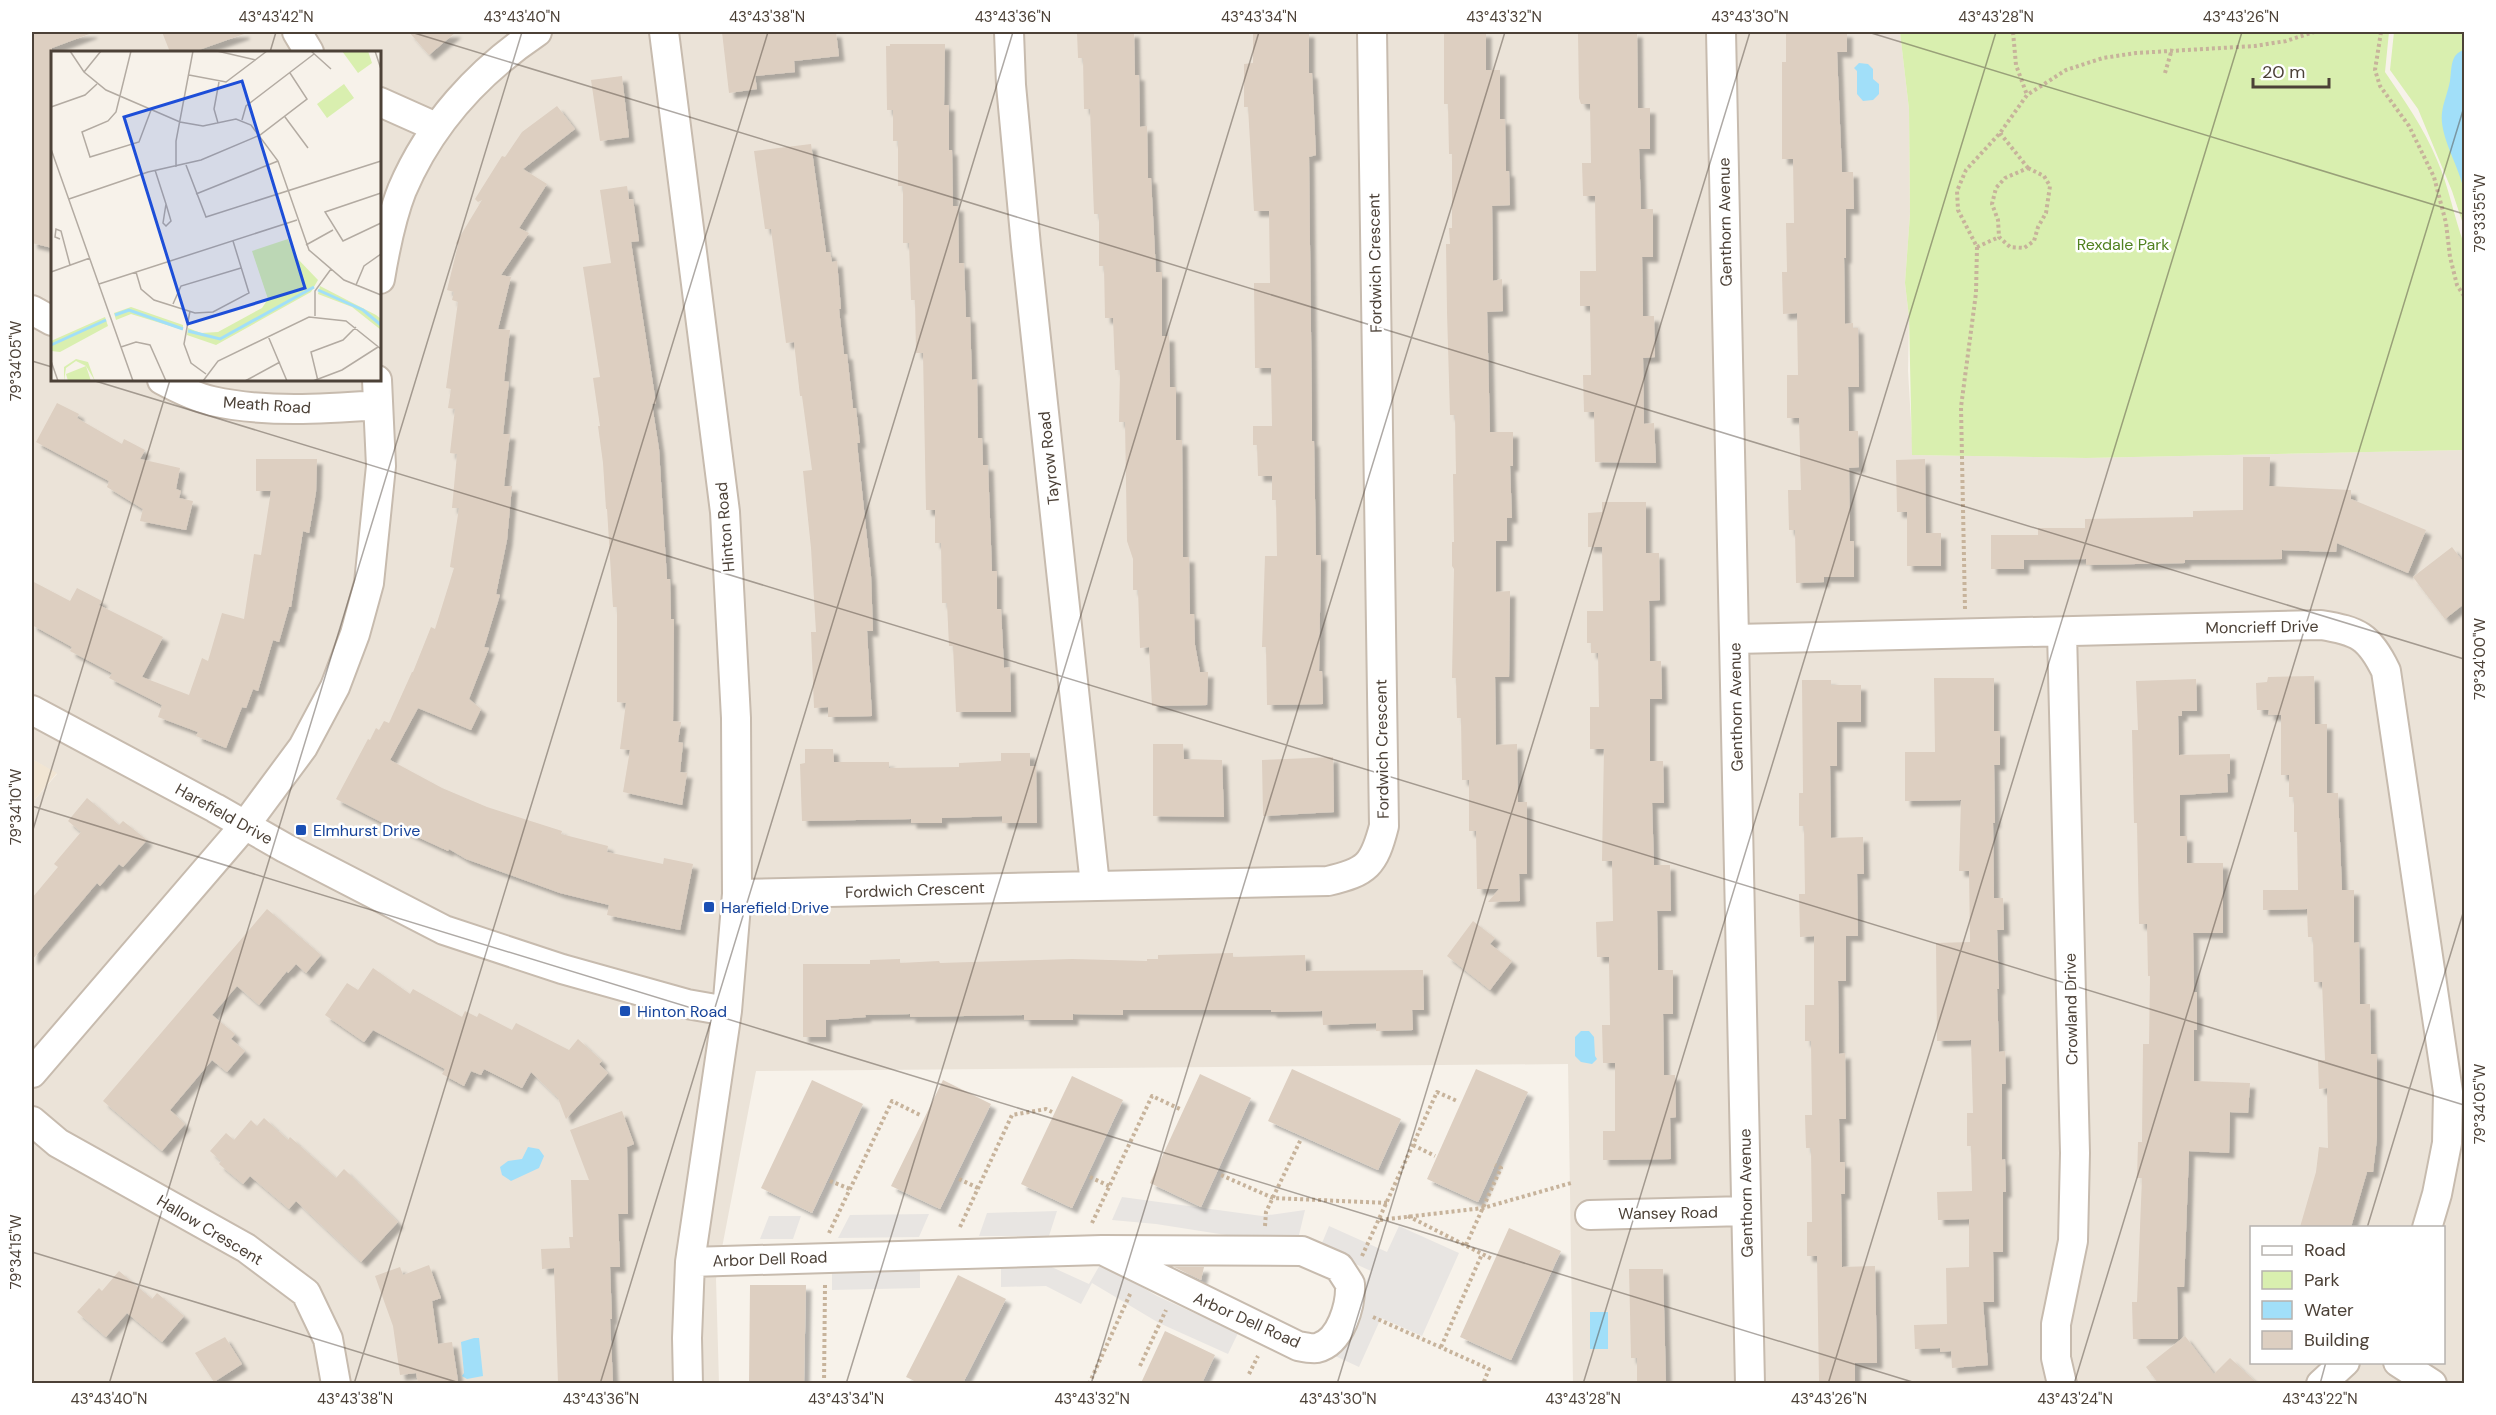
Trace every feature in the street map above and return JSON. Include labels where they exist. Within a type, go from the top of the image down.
[{"type":"street","points":[[297,32],[308,51]]},
{"type":"street","points":[[381,274],[388,236],[402,190],[436,128],[476,81],[513,48],[537,32]]},
{"type":"street","name":"Hinton Road","points":[[664,32],[725,512],[736,718],[737,894],[727,1011],[690,1262],[688,1383]]},
{"type":"street","name":"Tayrow Road","points":[[1009,32],[1011,85],[1026,246],[1095,885]]},
{"type":"street","name":"Fordwich Crescent","points":[[737,894],[1328,881],[1351,876],[1368,866],[1378,846],[1384,826],[1372,32]]},
{"type":"street","name":"Genthorn Avenue","points":[[1721,32],[1750,1383]]},
{"type":"street","points":[[381,102],[436,128]]},
{"type":"street","points":[[32,310],[51,320]]},
{"type":"street","name":"Meath Road","points":[[164,381],[211,401],[251,406],[338,409],[377,392]]},
{"type":"street","points":[[32,1073],[246,824],[303,747],[335,687],[355,634],[369,583],[381,466],[377,392]]},
{"type":"street","name":"Moncrieff Drive","points":[[1734,639],[2321,625],[2343,629],[2361,636],[2376,650],[2386,671],[2448,1092],[2447,1143],[2437,1194],[2427,1226]]},
{"type":"street","name":"Crowland Drive","points":[[2062,632],[2075,1154],[2073,1241],[2056,1324],[2056,1358],[2062,1383]]},
{"type":"street","name":"Harefield Drive","points":[[32,710],[246,824],[285,848],[444,930],[562,969],[687,1004],[727,1011]]},
{"type":"street","name":"Hallow Crescent","points":[[32,1121],[58,1143],[246,1248],[306,1293],[328,1339],[336,1383]]},
{"type":"street","name":"Wansey Road","points":[[1590,1215],[1746,1211]]},
{"type":"street","name":"Arbor Dell Road","points":[[690,1262],[1094,1250],[1302,1251],[1339,1267],[1348,1295],[1345,1318],[1333,1337],[1317,1348],[1298,1346],[1143,1271],[1094,1250]]},
{"type":"street","points":[[2320,1383],[2343,1364]]},
{"type":"street","points":[[2401,1364],[2432,1383]]},
{"type":"path","points":[[2013,32],[2016,65],[2027,95]]},
{"type":"path","points":[[1966,634],[1961,407],[1976,293],[1977,247],[1958,210],[1957,191],[1966,170],[2000,134],[2027,95],[2066,70],[2103,58],[2172,50],[2255,46],[2286,41],[2314,32]]},
{"type":"path","points":[[2381,32],[2375,70],[2380,86],[2409,126],[2434,177],[2446,223],[2450,257],[2457,285],[2464,296]]},
{"type":"path","points":[[2165,73],[2172,50]]},
{"type":"path","points":[[2000,134],[2028,168],[2044,176],[2050,186],[2046,213],[2038,227],[2034,241],[2024,248],[2010,247],[1999,237],[1998,220],[1992,204],[1996,188],[2005,178],[2028,168]]},
{"type":"path","points":[[1977,247],[1999,237]]},
{"type":"path","points":[[1457,1101],[1437,1092],[1348,1295],[1441,1347],[1489,1369],[1482,1383]]},
{"type":"path","points":[[1094,1250],[1086,1235],[1152,1096],[1182,1110]]},
{"type":"path","points":[[824,1383],[828,1234],[892,1101],[921,1114]]},
{"type":"path","points":[[956,1254],[956,1235],[1012,1115],[1046,1109],[1052,1112]]},
{"type":"path","points":[[1261,1251],[1266,1212],[1301,1139]]},
{"type":"path","points":[[1413,1145],[1435,1156]]},
{"type":"path","points":[[1466,1245],[1501,1168],[1495,1165]]},
{"type":"path","points":[[1221,1175],[1274,1198],[1387,1203]]},
{"type":"path","points":[[1090,1177],[1109,1186]]},
{"type":"path","points":[[959,1179],[978,1188]]},
{"type":"path","points":[[830,1181],[850,1190]]},
{"type":"path","points":[[1379,1220],[1483,1208],[1571,1183]]},
{"type":"path","points":[[1407,1215],[1492,1259]]},
{"type":"path","points":[[1441,1347],[1482,1254]]},
{"type":"path","points":[[1089,1383],[1124,1305],[1143,1271]]},
{"type":"path","points":[[1140,1366],[1177,1288]]},
{"type":"shaded area","points":[[32,32],[1900,32],[1909,109],[1910,214],[1905,283],[1909,317],[1908,371],[1913,455],[2086,458],[2464,450],[2464,1383],[1573,1383],[1568,1064],[756,1071],[716,1279],[719,1383],[32,1383],[32,803],[57,774],[32,759]]},
{"type":"shaded area","points":[[32,759],[57,773],[32,803]]},
{"type":"shaded area","points":[[1122,1197],[1262,1216],[1305,1210],[1299,1235],[1258,1240],[1156,1224],[1112,1220]]},
{"type":"shaded area","points":[[1057,1211],[1049,1236],[979,1236],[987,1213]]},
{"type":"shaded area","points":[[929,1214],[919,1237],[838,1238],[850,1215]]},
{"type":"shaded area","points":[[769,1216],[801,1216],[793,1239],[760,1239]]},
{"type":"shaded area","points":[[1329,1226],[1387,1252],[1399,1226],[1459,1253],[1422,1336],[1381,1318],[1359,1367],[1333,1355],[1371,1271],[1320,1248]]},
{"type":"shaded area","points":[[1101,1263],[1157,1296],[1238,1333],[1228,1354],[1159,1323],[1092,1283],[1081,1304],[1046,1286],[1001,1287],[1001,1264],[1045,1264],[1089,1284]]},
{"type":"shaded area","points":[[920,1267],[920,1288],[832,1290],[832,1268]]},
{"type":"green space","name":"Rexdale Park","points":[[1900,32],[2389,32],[2385,72],[2432,148],[2445,181],[2464,244],[2464,450],[2086,458],[1912,455],[1909,317],[1905,283],[1910,214],[1909,109]]},
{"type":"green space","points":[[2394,32],[2464,32],[2464,227],[2452,191],[2418,109],[2390,70]]},
{"type":"water","points":[[2464,50],[2464,191],[2442,122],[2452,62],[2459,52]]},
{"type":"water","points":[[1859,63],[1868,64],[1873,69],[1873,79],[1879,84],[1879,94],[1873,100],[1863,101],[1857,94],[1857,71],[1854,68]]},
{"type":"water","points":[[1581,1031],[1589,1031],[1594,1037],[1597,1059],[1592,1064],[1581,1062],[1575,1056],[1575,1037]]},
{"type":"water","points":[[528,1147],[539,1149],[544,1156],[539,1168],[511,1181],[502,1175],[500,1167],[508,1161],[522,1159]]},
{"type":"water","points":[[1590,1312],[1608,1312],[1608,1349],[1590,1349]]},
{"type":"water","points":[[479,1338],[483,1376],[467,1379],[462,1376],[464,1373],[461,1342]]},
{"type":"building","points":[[32,32],[92,32],[52,48],[51,51],[51,248],[32,243]]},
{"type":"building","points":[[162,32],[244,32],[244,34],[196,51],[170,51]]},
{"type":"building","points":[[409,32],[456,32],[429,55]]},
{"type":"building","points":[[722,32],[836,32],[839,56],[794,61],[795,72],[755,76],[757,89],[729,93]]},
{"type":"building","points":[[1077,32],[1134,32],[1135,75],[1139,75],[1140,127],[1147,126],[1148,178],[1151,178],[1156,272],[1162,272],[1162,336],[1169,336],[1170,387],[1176,387],[1176,440],[1182,440],[1183,557],[1189,557],[1190,614],[1194,614],[1195,645],[1200,672],[1208,672],[1207,705],[1152,706],[1149,647],[1140,648],[1138,590],[1133,590],[1133,559],[1127,541],[1125,422],[1119,422],[1120,370],[1115,370],[1113,318],[1105,318],[1104,266],[1099,266],[1099,214],[1094,214],[1090,109],[1084,109],[1083,58],[1078,58]]},
{"type":"building","points":[[1253,32],[1309,32],[1309,73],[1312,73],[1316,155],[1309,157],[1312,441],[1314,441],[1316,555],[1321,555],[1319,671],[1322,671],[1323,704],[1267,705],[1266,647],[1262,647],[1265,556],[1277,556],[1276,500],[1272,500],[1272,476],[1258,476],[1257,445],[1253,445],[1253,426],[1272,426],[1271,368],[1255,368],[1254,283],[1270,283],[1269,211],[1254,211],[1248,107],[1244,107],[1244,64],[1253,63]]},
{"type":"building","points":[[1444,32],[1486,32],[1486,70],[1500,70],[1500,119],[1505,119],[1506,171],[1509,171],[1510,205],[1492,206],[1493,281],[1502,279],[1503,311],[1487,312],[1490,432],[1513,432],[1513,466],[1510,466],[1512,518],[1507,518],[1507,541],[1496,541],[1496,592],[1510,591],[1509,677],[1495,677],[1496,745],[1517,744],[1518,802],[1527,802],[1527,874],[1519,874],[1520,901],[1488,902],[1499,889],[1477,889],[1476,831],[1469,831],[1469,780],[1462,780],[1461,718],[1457,718],[1456,678],[1452,678],[1453,474],[1456,474],[1455,415],[1450,415],[1446,244],[1450,244],[1449,228],[1452,228],[1452,154],[1449,154],[1448,104],[1444,104]]},
{"type":"building","points":[[1578,32],[1637,32],[1638,108],[1650,108],[1650,149],[1639,149],[1641,209],[1653,209],[1653,257],[1642,257],[1643,316],[1654,316],[1655,357],[1643,358],[1644,424],[1654,423],[1656,463],[1595,462],[1594,412],[1584,412],[1583,375],[1591,375],[1590,306],[1580,306],[1580,271],[1596,271],[1595,196],[1583,196],[1582,163],[1591,163],[1590,104],[1581,104],[1579,98]]},
{"type":"building","points":[[1786,32],[1847,32],[1847,52],[1837,52],[1842,172],[1853,172],[1854,209],[1846,209],[1845,324],[1853,323],[1853,328],[1858,328],[1859,387],[1848,387],[1849,431],[1858,431],[1859,467],[1849,468],[1850,541],[1854,541],[1854,577],[1824,577],[1824,582],[1796,583],[1795,530],[1789,530],[1788,490],[1801,490],[1799,418],[1787,418],[1787,375],[1798,375],[1797,313],[1783,314],[1782,272],[1787,272],[1786,223],[1794,223],[1793,159],[1782,159],[1782,62],[1786,62]]},
{"type":"building","points":[[890,44],[945,44],[944,105],[949,105],[953,206],[958,206],[959,263],[964,263],[966,317],[970,317],[972,380],[977,379],[978,438],[982,438],[983,465],[988,465],[992,571],[997,571],[997,609],[1001,609],[1004,668],[1010,667],[1011,712],[956,712],[953,646],[949,646],[947,603],[942,603],[941,543],[935,543],[935,510],[926,510],[923,353],[916,353],[915,300],[911,300],[909,243],[903,243],[903,186],[898,186],[898,141],[893,141],[893,110],[887,110],[886,46]]},
{"type":"building","points":[[622,76],[629,137],[600,141],[591,80]]},
{"type":"building","points":[[557,106],[575,129],[523,169],[547,184],[519,228],[529,233],[501,275],[511,277],[498,329],[510,330],[504,381],[509,382],[503,434],[510,434],[504,486],[512,486],[507,540],[496,594],[500,595],[484,647],[489,648],[469,699],[481,709],[471,730],[418,708],[390,760],[442,788],[487,807],[562,831],[561,834],[608,846],[607,852],[663,864],[664,858],[693,864],[680,930],[607,915],[609,905],[560,893],[466,859],[449,849],[448,851],[396,827],[395,829],[336,799],[368,739],[370,740],[376,728],[379,730],[384,721],[389,723],[431,627],[435,629],[454,568],[450,567],[459,508],[452,508],[457,454],[450,453],[455,409],[448,408],[451,389],[446,388],[458,302],[452,300],[454,292],[447,290],[458,245],[456,243],[482,200],[478,202],[475,199],[502,156],[505,157],[522,132]]},
{"type":"building","points":[[811,144],[826,252],[830,252],[832,262],[837,261],[844,354],[847,354],[853,408],[856,408],[860,443],[857,443],[871,576],[873,631],[867,631],[872,716],[828,717],[828,707],[814,708],[811,632],[816,632],[803,471],[812,470],[794,342],[786,343],[771,229],[765,229],[754,151]]},
{"type":"building","points":[[627,186],[629,199],[633,199],[639,241],[631,242],[656,403],[652,404],[659,449],[667,579],[670,579],[671,619],[674,619],[673,721],[681,722],[678,742],[683,743],[680,772],[687,773],[682,805],[623,792],[630,750],[620,749],[626,703],[617,702],[617,607],[613,607],[607,509],[598,426],[600,426],[593,378],[600,377],[583,267],[611,263],[600,190]]},
{"type":"building","points":[[57,403],[79,414],[77,418],[122,444],[124,439],[145,450],[140,459],[180,468],[176,489],[181,491],[179,498],[193,501],[186,530],[140,521],[143,509],[107,487],[109,481],[36,442]]},
{"type":"building","points":[[2243,457],[2270,457],[2269,486],[2351,490],[2351,499],[2426,530],[2408,573],[2337,543],[2336,552],[2282,550],[2282,559],[2185,560],[2185,563],[2086,565],[2086,559],[2024,560],[2024,569],[1991,569],[1991,535],[2038,535],[2038,528],[2085,528],[2085,519],[2193,517],[2193,511],[2243,510]]},
{"type":"building","points":[[256,459],[317,459],[316,492],[309,533],[303,531],[291,607],[289,607],[279,642],[273,640],[258,691],[253,689],[246,708],[242,707],[226,748],[196,736],[198,732],[158,717],[162,705],[109,678],[112,673],[70,651],[72,647],[32,625],[32,581],[70,601],[77,588],[102,601],[99,605],[163,637],[142,677],[189,695],[202,658],[208,661],[222,613],[244,619],[254,554],[261,555],[271,491],[256,491]]},
{"type":"building","points":[[1925,459],[1926,533],[1941,533],[1941,566],[1907,566],[1907,512],[1897,512],[1896,460]]},
{"type":"building","points":[[1602,502],[1646,502],[1646,553],[1659,553],[1660,600],[1649,601],[1650,661],[1661,661],[1662,699],[1650,699],[1650,761],[1663,761],[1664,803],[1652,803],[1654,865],[1670,865],[1671,911],[1657,911],[1658,970],[1673,970],[1673,1014],[1663,1014],[1664,1075],[1675,1075],[1676,1117],[1670,1118],[1671,1159],[1603,1160],[1603,1131],[1615,1131],[1615,1063],[1603,1063],[1602,1025],[1610,1025],[1609,957],[1597,957],[1596,922],[1613,921],[1612,861],[1602,861],[1604,749],[1590,749],[1590,707],[1599,707],[1598,653],[1591,653],[1591,643],[1587,643],[1587,611],[1603,611],[1602,547],[1588,547],[1588,513],[1602,512]]},
{"type":"building","points":[[2452,547],[2464,563],[2464,604],[2445,619],[2413,577]]},
{"type":"building","points":[[2314,676],[2315,724],[2327,724],[2327,793],[2338,793],[2342,890],[2354,890],[2354,943],[2359,942],[2360,1004],[2370,1004],[2371,1054],[2377,1054],[2377,1138],[2373,1172],[2367,1172],[2351,1226],[2300,1226],[2316,1172],[2319,1147],[2328,1148],[2327,1088],[2319,1089],[2318,1060],[2325,1060],[2322,982],[2314,982],[2313,937],[2308,937],[2307,909],[2263,910],[2263,890],[2298,890],[2294,797],[2289,797],[2289,775],[2281,775],[2281,715],[2268,715],[2269,710],[2257,710],[2256,683],[2267,682],[2268,677]]},
{"type":"building","points":[[1934,678],[1994,678],[1994,731],[2000,731],[2000,765],[1994,765],[1995,823],[1993,823],[1994,898],[2003,898],[2004,930],[1997,930],[1999,1052],[2005,1051],[2006,1084],[2002,1084],[2002,1160],[2005,1159],[2006,1192],[2003,1192],[2003,1252],[1993,1252],[1994,1302],[1983,1302],[1988,1365],[1952,1368],[1951,1351],[1940,1352],[1940,1348],[1915,1349],[1914,1325],[1947,1324],[1946,1268],[1969,1267],[1969,1219],[1938,1220],[1937,1192],[1972,1191],[1971,1146],[1967,1146],[1967,1113],[1973,1113],[1971,1040],[1937,1041],[1936,943],[1970,942],[1969,871],[1959,871],[1961,800],[1905,801],[1905,752],[1935,752]]},
{"type":"building","points":[[2196,679],[2197,711],[2182,711],[2182,716],[2178,716],[2179,755],[2230,754],[2230,774],[2227,774],[2228,792],[2180,795],[2180,836],[2187,836],[2187,863],[2223,863],[2223,933],[2193,933],[2194,992],[2197,992],[2194,1081],[2250,1083],[2248,1113],[2230,1112],[2229,1153],[2189,1151],[2184,1287],[2177,1287],[2178,1339],[2133,1339],[2132,1302],[2137,1302],[2142,1178],[2137,1178],[2138,1142],[2142,1142],[2143,1044],[2149,1044],[2150,976],[2148,976],[2147,924],[2139,924],[2137,823],[2134,823],[2132,730],[2138,730],[2136,681]]},
{"type":"building","points":[[1802,680],[1831,680],[1831,685],[1861,685],[1861,722],[1837,722],[1837,766],[1830,766],[1831,838],[1863,837],[1864,874],[1857,874],[1858,936],[1846,936],[1846,981],[1838,981],[1839,1054],[1845,1053],[1846,1119],[1839,1119],[1840,1162],[1845,1162],[1845,1194],[1841,1194],[1842,1267],[1875,1266],[1877,1363],[1855,1363],[1855,1383],[1819,1383],[1817,1256],[1807,1256],[1807,1222],[1812,1222],[1811,1148],[1806,1148],[1805,1115],[1812,1115],[1811,1041],[1805,1041],[1805,1005],[1814,1005],[1814,936],[1800,937],[1799,894],[1805,894],[1804,826],[1799,826],[1799,793],[1803,793]]},
{"type":"building","points":[[1153,744],[1183,744],[1184,759],[1222,760],[1224,817],[1153,816]]},
{"type":"building","points":[[805,749],[833,749],[834,762],[889,762],[889,768],[959,767],[959,763],[1001,761],[1001,753],[1030,753],[1030,766],[1036,766],[1037,823],[1002,823],[1002,816],[942,818],[942,823],[911,823],[911,819],[802,821],[800,764],[805,763]]},
{"type":"building","points":[[1333,757],[1334,812],[1263,816],[1262,760]]},
{"type":"building","points":[[87,798],[119,825],[123,821],[147,840],[123,867],[119,864],[100,886],[97,883],[32,960],[32,898],[58,867],[54,864],[81,832],[68,821]]},
{"type":"building","points":[[267,909],[321,955],[306,973],[296,964],[288,973],[287,971],[259,1005],[237,986],[212,1015],[235,1034],[231,1039],[245,1051],[227,1072],[212,1060],[170,1110],[185,1124],[162,1151],[103,1101]]},
{"type":"building","points":[[1473,921],[1495,938],[1490,944],[1512,961],[1490,990],[1447,956]]},
{"type":"building","points":[[1233,953],[1233,957],[1305,955],[1306,971],[1423,970],[1424,1010],[1412,1010],[1413,1030],[1376,1031],[1376,1023],[1323,1025],[1322,1011],[1123,1010],[1123,1015],[1073,1014],[1073,1020],[1024,1020],[1024,1015],[910,1017],[910,1014],[865,1015],[866,1017],[826,1020],[826,1037],[803,1037],[803,964],[870,964],[870,960],[900,959],[900,963],[1072,959],[1147,961],[1147,959],[1158,959],[1158,955]]},
{"type":"building","points":[[373,968],[410,994],[413,989],[462,1017],[465,1011],[477,1017],[479,1013],[512,1030],[516,1023],[569,1050],[578,1039],[602,1061],[599,1064],[608,1073],[566,1119],[558,1098],[531,1072],[522,1088],[484,1069],[481,1075],[471,1071],[464,1086],[442,1074],[445,1069],[373,1030],[364,1042],[325,1015],[347,983],[358,990]]},
{"type":"building","points":[[1292,1069],[1401,1119],[1378,1170],[1268,1121]]},
{"type":"building","points":[[1476,1069],[1528,1092],[1478,1202],[1427,1179]]},
{"type":"building","points":[[1200,1074],[1251,1098],[1201,1207],[1150,1183]]},
{"type":"building","points":[[1072,1076],[1123,1100],[1072,1208],[1021,1184]]},
{"type":"building","points":[[812,1080],[863,1104],[812,1213],[761,1188]]},
{"type":"building","points":[[943,1080],[991,1104],[940,1209],[891,1186]]},
{"type":"building","points":[[622,1111],[634,1144],[627,1147],[628,1214],[618,1214],[620,1267],[610,1267],[613,1383],[558,1383],[554,1268],[542,1269],[541,1249],[570,1248],[569,1237],[573,1237],[571,1180],[589,1180],[570,1130]]},
{"type":"building","points":[[264,1118],[288,1140],[290,1137],[336,1178],[344,1169],[398,1222],[361,1262],[296,1201],[289,1209],[250,1176],[243,1184],[219,1164],[221,1161],[210,1151],[226,1133],[234,1140],[251,1120],[257,1126]]},
{"type":"building","points":[[1509,1228],[1561,1251],[1511,1360],[1460,1337]]},
{"type":"building","points":[[429,1265],[441,1298],[432,1301],[438,1344],[452,1342],[458,1381],[455,1383],[418,1383],[416,1373],[400,1375],[393,1326],[375,1276],[400,1267],[403,1275]]},
{"type":"building","points":[[1174,1267],[1204,1267],[1201,1280]]},
{"type":"building","points":[[1629,1269],[1663,1269],[1666,1383],[1637,1383],[1637,1358],[1631,1358]]},
{"type":"building","points":[[119,1271],[152,1299],[157,1293],[184,1316],[162,1342],[127,1313],[106,1337],[77,1312],[99,1288],[102,1291]]},
{"type":"building","points":[[958,1275],[1006,1299],[963,1383],[919,1383],[906,1377]]},
{"type":"building","points":[[750,1285],[806,1285],[804,1383],[749,1383]]},
{"type":"building","points":[[1165,1331],[1215,1355],[1202,1383],[1141,1383]]},
{"type":"building","points":[[2185,1336],[2214,1374],[2230,1358],[2257,1383],[2158,1383],[2146,1367]]},
{"type":"building","points":[[225,1337],[242,1364],[214,1382],[195,1353]]},
{"type":"place","name":"Elmhurst Drive","points":[[301,830]]},
{"type":"place","name":"Harefield Drive","points":[[709,907]]},
{"type":"place","name":"Hinton Road","points":[[625,1011]]}]
